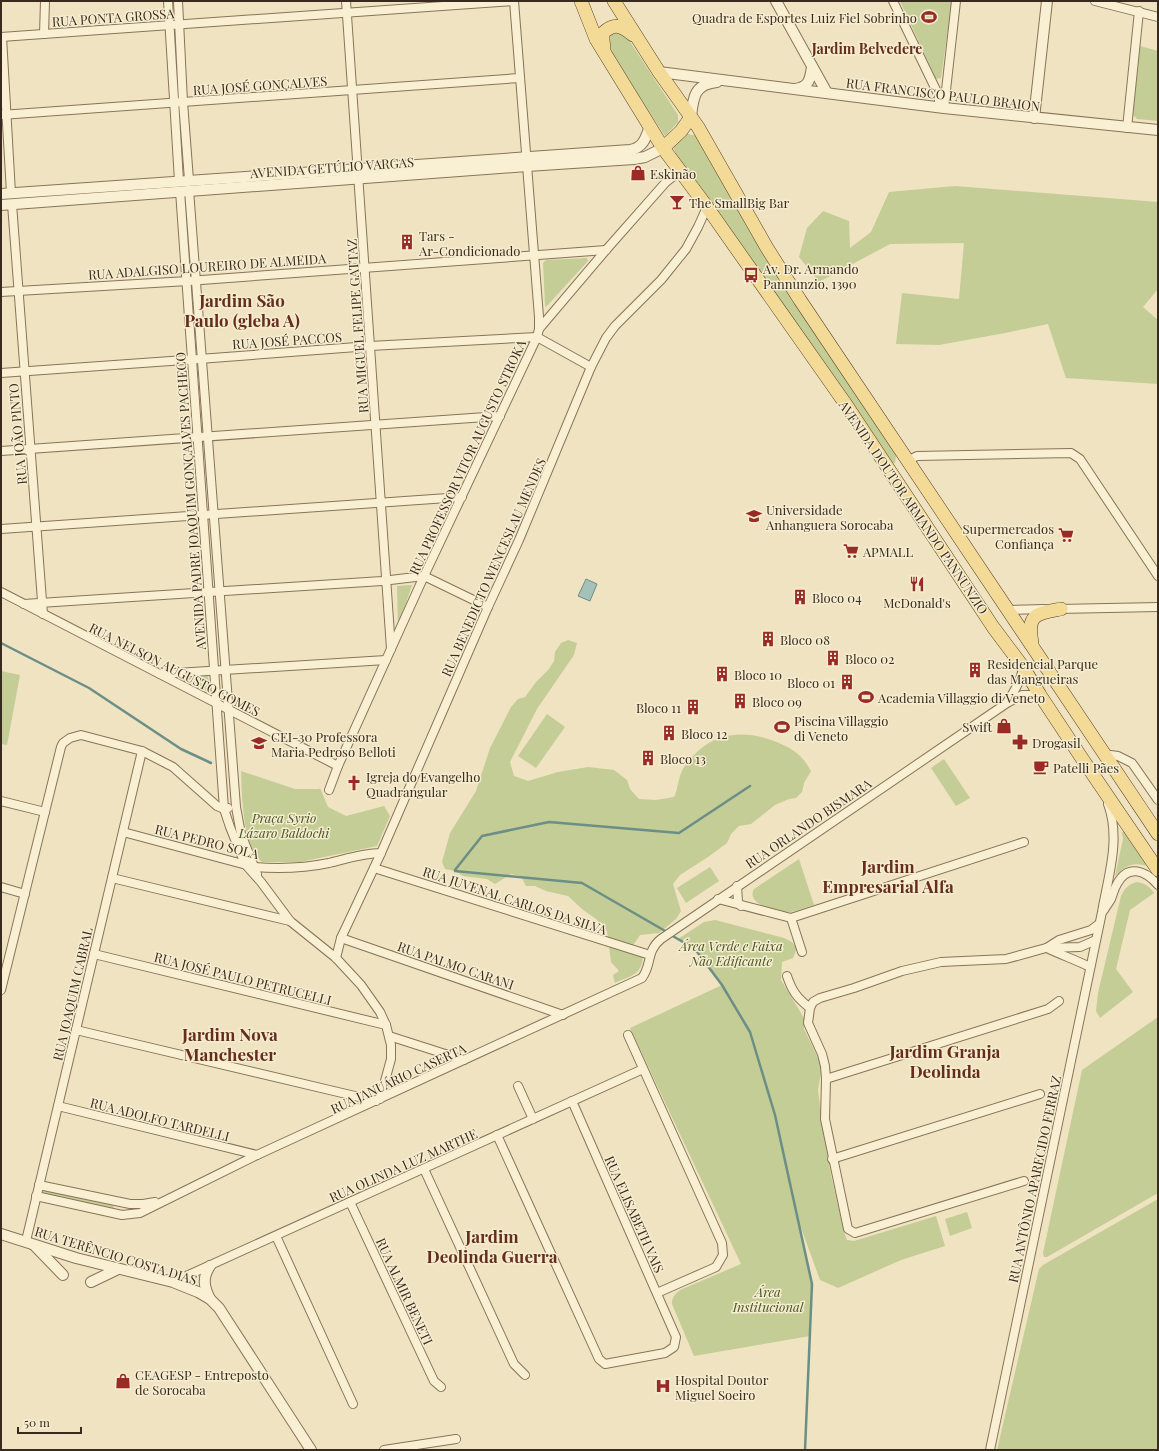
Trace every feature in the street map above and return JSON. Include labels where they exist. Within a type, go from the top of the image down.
[{"type":"main road","name":"AVENIDA DOUTOR ARMANDO PANNUNZIO","points":[[581,1],[596,39],[663,148],[707,207],[847,406],[993,627],[1023,667],[1040,695],[1158,870]]},
{"type":"main road","name":"AVENIDA DOUTOR ARMANDO PANNUNZIO","points":[[614,1],[636,38],[698,128],[767,248],[907,461],[1158,834]]},
{"type":"main road","points":[[605,54],[603,33],[609,27],[616,26],[625,28],[636,38]]},
{"type":"main road","points":[[663,148],[681,131],[691,117]]},
{"type":"main road","points":[[892,476],[907,461]]},
{"type":"main road","points":[[974,598],[1007,610]]},
{"type":"main road","points":[[1033,647],[1030,628],[1033,620],[1039,614],[1061,609]]},
{"type":"main road","points":[[1054,714],[1063,716],[1068,714],[1073,707]]},
{"type":"main road","points":[[1067,735],[1075,725],[1083,723]]},
{"type":"street","points":[[44,34],[45,1]]},
{"type":"street","name":"AVENIDA PADRE JOAQUIM GONÇALVES PACHECO","points":[[168,1],[174,103],[196,280],[236,807],[241,834],[261,882]]},
{"type":"street","name":"AVENIDA PADRE JOAQUIM GONÇALVES PACHECO","points":[[178,1],[183,102],[186,281],[224,809],[245,864],[261,882],[290,921],[336,958],[380,1012],[389,1036],[391,1059],[378,1100]]},
{"type":"street","name":"RUA MIGUEL FELIPE GATTAZ","points":[[346,1],[391,650]]},
{"type":"street","points":[[514,1],[539,317],[538,333],[591,367]]},
{"type":"street","name":"RUA PONTA GROSSA","points":[[1,37],[347,13],[427,4],[514,1]]},
{"type":"street","points":[[776,1],[828,93]]},
{"type":"street","points":[[893,1],[938,94],[941,108]]},
{"type":"street","points":[[941,108],[956,1]]},
{"type":"street","points":[[1034,118],[1047,1]]},
{"type":"street","points":[[1095,1],[1113,3],[1158,17]]},
{"type":"street","points":[[1127,128],[1139,12]]},
{"type":"street","points":[[1,37],[6,194],[12,204]]},
{"type":"street","points":[[793,90],[805,86],[811,77],[812,67]]},
{"type":"street","name":"RUA FRANCISCO PAULO BRAION","points":[[659,72],[941,108],[1158,130]]},
{"type":"street","name":"RUA JOSÉ GONÇALVES","points":[[4,115],[520,78]]},
{"type":"street","name":"RUA FRANCISCO PAULO BRAION","points":[[691,117],[693,99],[698,91],[708,84],[726,81]]},
{"type":"street","name":"AVENIDA GETÚLIO VARGAS","points":[[6,194],[184,186],[527,161],[634,149],[643,143],[650,126]]},
{"type":"street","name":"AVENIDA GETÚLIO VARGAS","points":[[527,161],[634,159],[645,157],[663,148]]},
{"type":"street","name":"RUA PROFESSOR VITOR AUGUSTO STROKA","points":[[329,790],[338,766],[424,576],[538,333],[606,250],[666,182],[680,171]]},
{"type":"street","name":"AVENIDA GETÚLIO VARGAS","points":[[1,205],[184,186]]},
{"type":"street","name":"RUA JOÃO PINTO","points":[[12,204],[43,614]]},
{"type":"street","name":"RUA BENEDICTO WENCESLAU MENDES","points":[[336,958],[341,938],[381,853],[488,607],[519,540],[591,367],[606,338],[661,280],[686,249],[707,207]]},
{"type":"street","name":"RUA ADALGISO LOUREIRO DE ALMEIDA","points":[[1,292],[186,281],[606,250]]},
{"type":"street","name":"RUA JOSÉ PACCOS","points":[[1,372],[191,360],[538,333]]},
{"type":"street","points":[[1,451],[500,416]]},
{"type":"street","points":[[907,461],[917,456],[1071,454],[1077,456],[1158,576]]},
{"type":"street","points":[[1,529],[462,497]]},
{"type":"street","points":[[24,604],[386,581],[424,576],[488,607]]},
{"type":"street","name":"RUA NELSON AUGUSTO GOMES","points":[[1,592],[338,766]]},
{"type":"street","points":[[1007,610],[1156,607]]},
{"type":"street","points":[[159,674],[386,660]]},
{"type":"street","name":"RUA ORLANDO BISMARA","points":[[1007,703],[1022,677],[1023,667]]},
{"type":"street","name":"RUA ORLANDO BISMARA","points":[[642,978],[646,974],[650,955],[656,944],[661,939],[1007,703],[1022,696],[1040,695]]},
{"type":"street","points":[[1,990],[3,970],[25,894],[63,742],[81,735],[142,751],[173,767],[217,806],[224,809],[236,807]]},
{"type":"street","name":"RUA JOAQUIM CABRAL","points":[[29,1243],[36,1196],[142,751]]},
{"type":"street","points":[[1103,754],[1118,756],[1132,763],[1158,800]]},
{"type":"street","name":"RUA ANTÔNIO APARECIDO FERRAZ","points":[[990,1450],[1113,854],[1114,836],[1112,814],[1102,788]]},
{"type":"street","points":[[1,801],[45,812]]},
{"type":"street","name":"RUA PEDRO SOLA","points":[[122,832],[254,867],[272,869],[328,863],[373,853],[381,853]]},
{"type":"street","points":[[718,899],[791,918],[1024,842]]},
{"type":"street","name":"RUA JUVENAL CARLOS DA SILVA","points":[[374,868],[650,955]]},
{"type":"street","name":"RUA ANTÔNIO APARECIDO FERRAZ","points":[[1102,912],[1111,900],[1120,878],[1129,872],[1144,872],[1158,885]]},
{"type":"street","points":[[112,878],[290,921]]},
{"type":"street","points":[[737,886],[738,902],[741,906]]},
{"type":"street","points":[[1,887],[25,894]]},
{"type":"street","points":[[791,918],[802,952]]},
{"type":"street","points":[[1046,948],[1059,940],[1091,930],[1099,924]]},
{"type":"street","name":"RUA PALMO CARANI","points":[[341,938],[563,1014]]},
{"type":"street","points":[[1024,1181],[855,1233],[848,1229],[832,1159],[825,1120],[826,1080],[822,1054],[808,1023],[810,1008],[813,1002],[820,998],[902,971],[941,962],[1006,959],[1046,948],[1080,947],[1096,940]]},
{"type":"street","points":[[1046,948],[1065,952],[1090,964]]},
{"type":"street","name":"RUA JOSÉ PAULO PETRUCELLI","points":[[94,954],[386,1025]]},
{"type":"street","points":[[787,976],[792,990],[801,1001],[810,1008]]},
{"type":"street","name":"RUA JANUÁRIO CASERTA","points":[[164,1200],[642,978]]},
{"type":"street","points":[[826,1080],[1048,1009],[1058,1001]]},
{"type":"street","points":[[76,1030],[378,1100]]},
{"type":"street","points":[[628,1035],[722,1243],[723,1256],[716,1267],[657,1293]]},
{"type":"street","points":[[389,1036],[464,1060]]},
{"type":"street","name":"RUA OLINDA LUZ MARTHE","points":[[173,1282],[643,1069]]},
{"type":"street","points":[[518,1086],[533,1119]]},
{"type":"street","points":[[832,1159],[1040,1094]]},
{"type":"street","name":"RUA ELISABETH VAIS","points":[[497,1135],[600,1359],[605,1364],[665,1353],[674,1347],[676,1337],[572,1102]]},
{"type":"street","name":"RUA ADOLFO TARDELLI","points":[[58,1106],[257,1156]]},
{"type":"street","points":[[424,1169],[514,1364],[525,1375]]},
{"type":"street","points":[[39,1185],[130,1204],[144,1204],[164,1200]]},
{"type":"street","points":[[36,1196],[122,1215],[140,1213],[164,1200]]},
{"type":"street","name":"RUA ALMIR BENETI","points":[[350,1202],[434,1381],[441,1387]]},
{"type":"street","name":"RUA TERÊNCIO COSTA DIAS","points":[[1,1234],[76,1258],[173,1282],[198,1292],[210,1299],[220,1308],[311,1450]]},
{"type":"street","points":[[276,1236],[353,1404]]},
{"type":"street","points":[[29,1243],[63,1276]]},
{"type":"street","points":[[210,1266],[204,1276],[204,1282],[210,1299]]},
{"type":"street","points":[[91,1282],[118,1269]]},
{"type":"street","points":[[384,1450],[456,1439]]},
{"type":"green space","points":[[900,1],[952,1],[941,78],[936,79]]},
{"type":"green space","points":[[623,31],[678,115],[678,122],[665,136],[606,46],[608,33]]},
{"type":"green space","points":[[1140,46],[1158,51],[1158,121],[1137,119],[1133,115]]},
{"type":"green space","points":[[686,133],[695,135],[750,231],[896,455],[895,463],[891,464],[725,221],[679,160],[673,147]]},
{"type":"green space","points":[[955,186],[1158,202],[1158,289],[1143,307],[1158,320],[1158,384],[1066,378],[1048,324],[939,345],[896,344],[902,293],[959,299],[964,243],[890,244],[819,282],[799,257],[807,228],[823,211],[849,221],[850,248],[871,232],[889,192]]},
{"type":"green space","points":[[587,258],[588,261],[546,307],[543,263],[546,260]]},
{"type":"green space","points":[[412,585],[398,627],[397,586]]},
{"type":"green space","points":[[568,640],[577,643],[574,655],[537,709],[510,762],[514,776],[528,781],[558,772],[588,767],[614,770],[627,780],[630,789],[639,799],[656,800],[674,797],[683,768],[697,752],[715,740],[734,735],[764,738],[789,748],[805,761],[811,771],[804,783],[802,792],[796,798],[789,799],[775,805],[751,824],[739,826],[731,834],[727,843],[680,875],[673,884],[681,911],[676,919],[659,933],[640,935],[630,950],[643,955],[638,971],[635,974],[615,983],[613,975],[619,971],[611,962],[607,931],[596,919],[568,896],[546,891],[535,886],[526,886],[521,876],[511,874],[495,884],[487,879],[463,876],[455,871],[445,869],[442,862],[450,833],[476,791],[490,748],[511,707],[518,699],[525,697],[536,682],[549,669],[554,661],[555,652],[561,643]]},
{"type":"green space","points":[[1,671],[20,675],[7,745],[1,744]]},
{"type":"green space","points":[[208,676],[209,692],[179,679],[179,678]]},
{"type":"green space","points":[[547,714],[565,727],[536,768],[518,756]]},
{"type":"green space","points":[[944,759],[970,798],[956,806],[931,768]]},
{"type":"green space","name":"Praça Syrio Lázaro Baldochi","points":[[241,771],[295,789],[320,788],[328,807],[346,816],[384,806],[390,816],[377,846],[300,862],[262,862],[255,854],[250,844],[244,820]]},
{"type":"green space","points":[[1122,832],[1127,832],[1150,867],[1139,864],[1131,865],[1123,869],[1115,876],[1123,839]]},
{"type":"green space","points":[[799,859],[814,905],[796,911],[785,912],[765,907],[754,899],[754,889]]},
{"type":"green space","points":[[710,867],[719,881],[686,903],[677,888]]},
{"type":"green space","points":[[1136,882],[1146,885],[1154,893],[1130,910],[1116,969],[1133,992],[1100,1018],[1096,1011],[1098,993],[1121,896],[1127,887]]},
{"type":"green space","points":[[715,920],[784,938],[792,942],[797,948],[793,958],[782,962],[781,980],[804,1018],[804,1029],[819,1060],[821,1072],[818,1090],[823,1129],[831,1175],[847,1240],[854,1241],[936,1216],[945,1246],[901,1260],[838,1288],[820,1280],[800,1225],[812,1284],[810,1336],[694,1356],[672,1304],[675,1294],[680,1290],[741,1264],[630,1028],[722,985],[695,949],[678,939],[704,922]]},
{"type":"green space","points":[[1158,1017],[1158,1193],[1047,1257],[1044,1257],[1043,1253],[1082,1070]]},
{"type":"green space","points":[[44,1190],[112,1204],[114,1207],[113,1209],[42,1194]]},
{"type":"green space","points":[[1158,1199],[1158,1450],[997,1450],[1039,1269],[1043,1265]]},
{"type":"green space","points":[[967,1212],[972,1228],[950,1236],[945,1219]]},
{"type":"water","points":[[586,579],[597,584],[590,601],[578,596]]},
{"type":"waterway","points":[[1,643],[89,688],[181,749],[211,763]]},
{"type":"waterway","points":[[455,870],[482,836],[549,822],[679,833],[750,786]]},
{"type":"waterway","points":[[455,871],[582,883],[667,932]]},
{"type":"waterway","points":[[671,935],[695,949],[722,985],[750,1032],[775,1115],[812,1284],[805,1450]]},
{"type":"place","name":"Quadra de Esportes Luiz Fiel Sobrinho","points":[[929,17]]},
{"type":"place","name":"Eskinão","points":[[638,173]]},
{"type":"place","name":"The SmallBig Bar","points":[[677,202]]},
{"type":"place","name":"Tars - Ar-Condicionado","points":[[407,242]]},
{"type":"place","name":"Av. Dr. Armando Pannunzio, 1390","points":[[751,275]]},
{"type":"place","name":"Universidade Anhanguera Sorocaba","points":[[754,516]]},
{"type":"place","name":"Supermercados Confiança","points":[[1066,535]]},
{"type":"place","name":"APMALL","points":[[851,551]]},
{"type":"place","name":"McDonald's","points":[[917,584]]},
{"type":"place","name":"Bloco 04","points":[[800,597]]},
{"type":"place","name":"Bloco 08","points":[[768,639]]},
{"type":"place","name":"Bloco 02","points":[[833,658]]},
{"type":"place","name":"Residencial Parque das Mangueiras","points":[[975,670]]},
{"type":"place","name":"Bloco 10","points":[[722,674]]},
{"type":"place","name":"Bloco 01","points":[[847,682]]},
{"type":"place","name":"Academia Villaggio di Veneto","points":[[866,697]]},
{"type":"place","name":"Bloco 09","points":[[740,701]]},
{"type":"place","name":"Bloco 11","points":[[693,707]]},
{"type":"place","name":"Swift","points":[[1004,726]]},
{"type":"place","name":"Piscina Villaggio di Veneto","points":[[782,727]]},
{"type":"place","name":"Bloco 12","points":[[669,733]]},
{"type":"place","name":"Drogasil","points":[[1020,742]]},
{"type":"place","name":"CEI-30 Professora Maria Pedroso Belloti","points":[[259,743]]},
{"type":"place","name":"Bloco 13","points":[[648,758]]},
{"type":"place","name":"Patelli Pães","points":[[1041,767]]},
{"type":"place","name":"Igreja do Evangelho Quadrangular","points":[[354,783]]},
{"type":"place","name":"CEAGESP - Entreposto de Sorocaba","points":[[123,1381]]},
{"type":"place","name":"Hospital Doutor Miguel Soeiro","points":[[663,1386]]},
{"type":"district","name":"Jardim Belvedere","points":[[867,48]]},
{"type":"district","name":"Jardim São Paulo (gleba A)","points":[[242,310]]},
{"type":"district","name":"Jardim Empresarial Alfa","points":[[888,876]]},
{"type":"district","name":"Jardim Nova Manchester","points":[[230,1044]]},
{"type":"district","name":"Jardim Granja Deolinda","points":[[945,1061]]},
{"type":"district","name":"Jardim Deolinda Guerra","points":[[492,1246]]},
{"type":"park label","name":"Área Verde e Faixa Não Edificante","points":[[731,952]]},
{"type":"park label","name":"Área Institucional","points":[[768,1298]]}]
